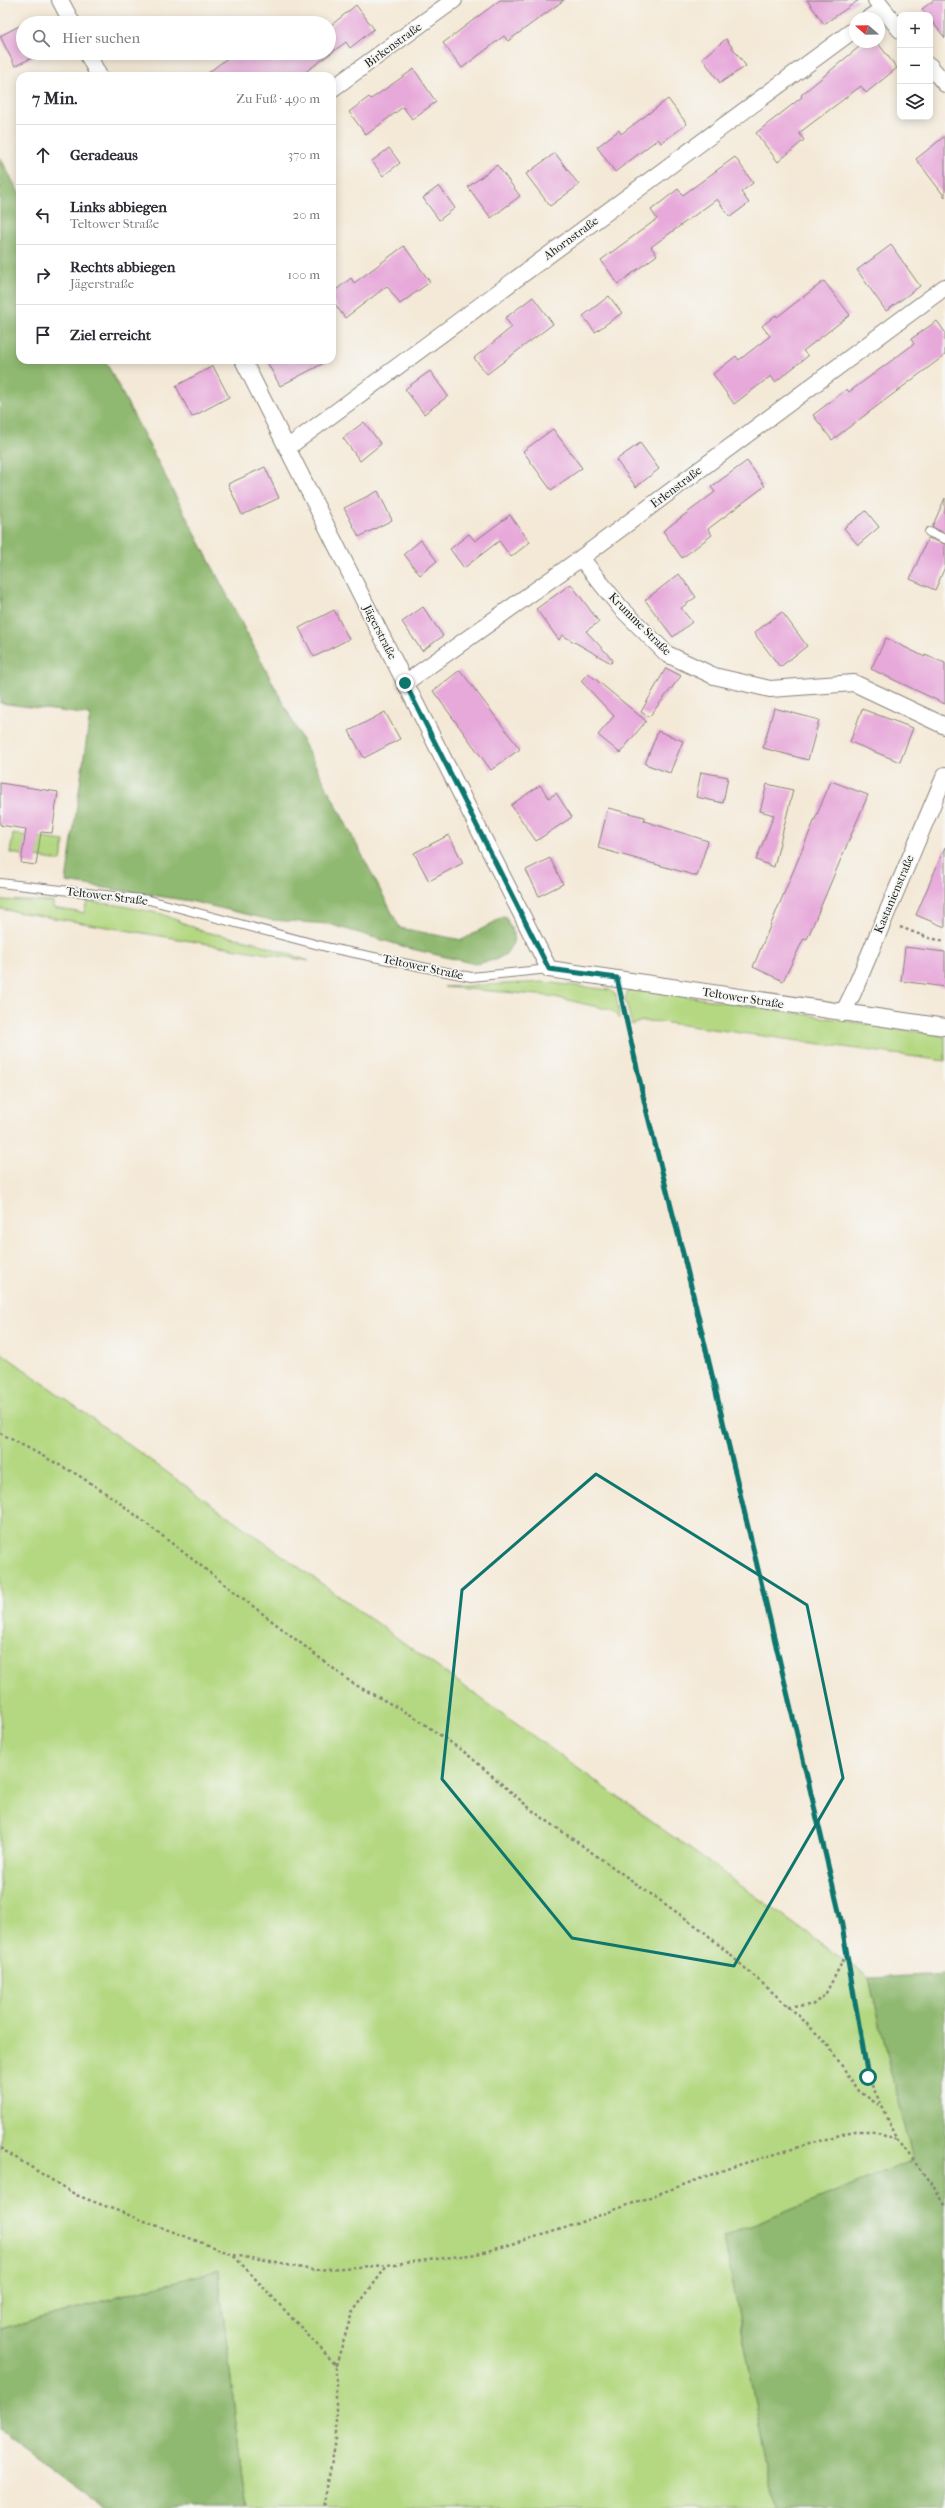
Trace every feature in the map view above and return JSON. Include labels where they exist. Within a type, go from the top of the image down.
[{"type":"street","points":[[60,0],[68,16]]},
{"type":"street","name":"Birkenstraße","points":[[336,86],[454,0]]},
{"type":"street","points":[[879,4],[897,26]]},
{"type":"street","name":"Ahornstraße","points":[[287,448],[849,33]]},
{"type":"street","points":[[91,60],[97,72]]},
{"type":"street","points":[[933,70],[945,84]]},
{"type":"street","name":"Erlenstraße","points":[[405,683],[581,558],[945,287]]},
{"type":"street","name":"Jägerstraße","points":[[245,364],[549,969]]},
{"type":"street","name":"Krumme Straße","points":[[581,558],[620,607],[667,654],[707,673],[770,689],[854,683],[945,726]]},
{"type":"street","name":"Kastanienstraße","points":[[843,1013],[945,775]]},
{"type":"street","name":"Teltower Straße","points":[[549,969],[945,1027]]},
{"type":"lane","points":[[929,532],[945,539]]},
{"type":"lane","name":"Teltower Straße","points":[[0,883],[149,900],[330,948],[471,977],[549,969]]},
{"type":"path","points":[[883,921],[929,938],[945,941]]},
{"type":"path","points":[[617,978],[646,1109],[686,1265],[839,1913],[868,2077],[898,2140],[935,2189],[945,2207]]},
{"type":"path","points":[[0,1433],[78,1475],[116,1500],[352,1683],[413,1716],[466,1754],[532,1811],[702,1930],[788,2006],[827,2044],[859,2091],[881,2107]]},
{"type":"path","points":[[788,2006],[812,2005],[825,1995],[847,1953]]},
{"type":"path","points":[[0,2148],[76,2195],[234,2255],[313,2270],[387,2265],[477,2254],[562,2229],[735,2166],[853,2131],[875,2131],[898,2140]]},
{"type":"path","points":[[234,2255],[336,2365]]},
{"type":"path","points":[[323,2508],[336,2440],[336,2365],[352,2313],[387,2265]]},
{"type":"highlighted area","points":[[596,1474],[807,1605],[843,1778],[734,1966],[572,1938],[442,1779],[462,1590]]},
{"type":"green space","points":[[0,157],[16,187],[16,364],[107,364],[400,928],[462,940],[505,916],[514,934],[513,943],[506,954],[495,960],[475,964],[412,949],[329,924],[271,920],[190,901],[66,882],[90,715],[0,703]]},
{"type":"green space","points":[[13,834],[64,841],[61,861],[10,853]]},
{"type":"green space","points":[[0,900],[53,902],[53,908],[84,913],[87,902],[118,905],[162,914],[205,932],[251,941],[309,961],[0,909]]},
{"type":"green space","points":[[544,982],[610,990],[616,995],[620,1019],[611,1010],[550,996],[444,987]]},
{"type":"green space","points":[[633,988],[945,1036],[945,1061],[661,1022],[642,1021],[632,1025],[625,999],[628,990]]},
{"type":"green space","points":[[0,1352],[869,1978],[913,2160],[724,2237],[776,2508],[246,2508],[218,2270],[0,2329]]},
{"type":"green space","points":[[945,1974],[945,2508],[776,2508],[724,2237],[913,2160],[869,1978]]},
{"type":"green space","points":[[218,2270],[246,2508],[104,2508],[0,2430],[0,2329]]},
{"type":"building","points":[[500,0],[564,0],[508,41],[504,36],[462,68],[443,43]]},
{"type":"building","points":[[807,0],[859,0],[824,24]]},
{"type":"building","points":[[934,0],[945,0],[945,38],[933,23],[933,12],[924,12],[922,9]]},
{"type":"building","points":[[356,5],[374,29],[350,48],[346,42],[336,49],[336,21]]},
{"type":"building","points":[[16,28],[16,60],[27,60],[15,66],[0,36]]},
{"type":"building","points":[[726,39],[746,66],[720,83],[702,58]]},
{"type":"building","points":[[858,48],[882,48],[897,68],[866,93],[861,86],[799,133],[804,140],[778,162],[756,133],[802,97],[801,95]]},
{"type":"building","points":[[225,60],[322,60],[305,72],[209,72]]},
{"type":"building","points":[[414,69],[436,102],[412,119],[403,107],[366,135],[349,112],[369,97],[371,99]]},
{"type":"building","points":[[668,99],[687,124],[661,143],[658,139],[615,172],[597,147],[619,130],[621,134]]},
{"type":"building","points":[[945,136],[945,197],[916,159]]},
{"type":"building","points":[[389,148],[400,163],[383,176],[372,161]]},
{"type":"building","points":[[555,153],[579,185],[550,206],[526,174]]},
{"type":"building","points":[[735,157],[753,183],[741,192],[749,203],[730,217],[717,199],[651,247],[657,255],[618,284],[601,260],[657,219],[651,210],[678,189],[683,195]]},
{"type":"building","points":[[497,165],[520,196],[491,218],[468,187]]},
{"type":"building","points":[[439,186],[455,208],[439,220],[423,198]]},
{"type":"building","points":[[891,245],[920,286],[886,311],[857,270]]},
{"type":"building","points":[[404,246],[430,282],[400,304],[387,286],[345,318],[336,306],[336,290],[351,278],[354,283]]},
{"type":"building","points":[[824,281],[850,315],[803,351],[808,356],[775,382],[771,376],[734,404],[713,374],[736,356],[739,360],[770,336],[762,326],[776,315],[777,317]]},
{"type":"building","points":[[609,296],[622,313],[595,332],[583,316]]},
{"type":"building","points":[[533,297],[553,324],[487,374],[474,358],[512,327],[505,318]]},
{"type":"building","points":[[937,321],[945,332],[945,355],[832,440],[813,415],[847,389],[849,392],[914,344],[911,339]]},
{"type":"building","points":[[268,364],[322,364],[280,386]]},
{"type":"building","points":[[213,366],[229,397],[192,417],[176,386]]},
{"type":"building","points":[[430,371],[448,396],[424,414],[405,389]]},
{"type":"building","points":[[364,422],[381,444],[360,461],[343,438]]},
{"type":"building","points":[[553,429],[582,468],[551,490],[523,451]]},
{"type":"building","points":[[640,443],[659,469],[636,487],[616,460]]},
{"type":"building","points":[[747,461],[765,486],[708,529],[712,535],[682,558],[663,531],[715,492],[711,487]]},
{"type":"building","points":[[265,467],[279,498],[242,515],[228,484]]},
{"type":"building","points":[[378,491],[392,520],[359,537],[344,508]]},
{"type":"building","points":[[945,498],[945,533],[932,527]]},
{"type":"building","points":[[866,511],[879,527],[858,545],[844,528]]},
{"type":"building","points":[[510,515],[530,542],[511,557],[499,541],[464,568],[450,549],[469,534],[475,541]]},
{"type":"building","points":[[928,538],[945,544],[945,567],[935,590],[910,579]]},
{"type":"building","points":[[421,540],[437,561],[420,575],[404,554]]},
{"type":"building","points":[[679,574],[696,597],[681,608],[692,622],[673,637],[645,600]]},
{"type":"building","points":[[571,584],[599,622],[586,631],[613,660],[611,663],[562,635],[559,640],[536,609]]},
{"type":"building","points":[[423,607],[443,636],[422,651],[402,622]]},
{"type":"building","points":[[334,610],[349,639],[314,657],[299,628]]},
{"type":"building","points":[[782,612],[807,646],[780,667],[754,633]]},
{"type":"building","points":[[886,638],[925,657],[925,655],[945,663],[945,704],[871,669]]},
{"type":"building","points":[[666,668],[681,676],[649,717],[641,712]]},
{"type":"building","points":[[460,670],[520,749],[491,770],[433,691]]},
{"type":"building","points":[[588,673],[646,721],[620,753],[598,735],[614,716],[581,681]]},
{"type":"building","points":[[774,708],[819,720],[808,760],[763,748]]},
{"type":"building","points":[[862,709],[913,728],[900,762],[850,742]]},
{"type":"building","points":[[385,712],[400,739],[364,758],[349,731]]},
{"type":"building","points":[[658,731],[683,741],[670,773],[645,764]]},
{"type":"building","points":[[701,772],[728,777],[723,803],[696,797]]},
{"type":"building","points":[[831,781],[868,795],[807,939],[804,938],[783,981],[753,967]]},
{"type":"building","points":[[0,783],[58,792],[52,833],[41,832],[36,865],[21,863],[26,829],[0,825]]},
{"type":"building","points":[[767,784],[793,790],[774,867],[756,860],[774,815],[760,811]]},
{"type":"building","points":[[540,785],[549,798],[556,793],[572,817],[536,841],[511,805]]},
{"type":"building","points":[[608,808],[645,817],[644,821],[708,841],[697,876],[598,848]]},
{"type":"building","points":[[449,835],[463,863],[429,881],[414,853]]},
{"type":"building","points":[[945,847],[945,927],[916,915]]},
{"type":"building","points":[[550,858],[563,884],[539,896],[526,870]]},
{"type":"building","points":[[905,947],[945,952],[945,987],[901,981]]},
{"type":"route","points":[[405,683],[549,969],[617,978],[646,1109],[686,1265],[841,1920],[868,2077]]}]
